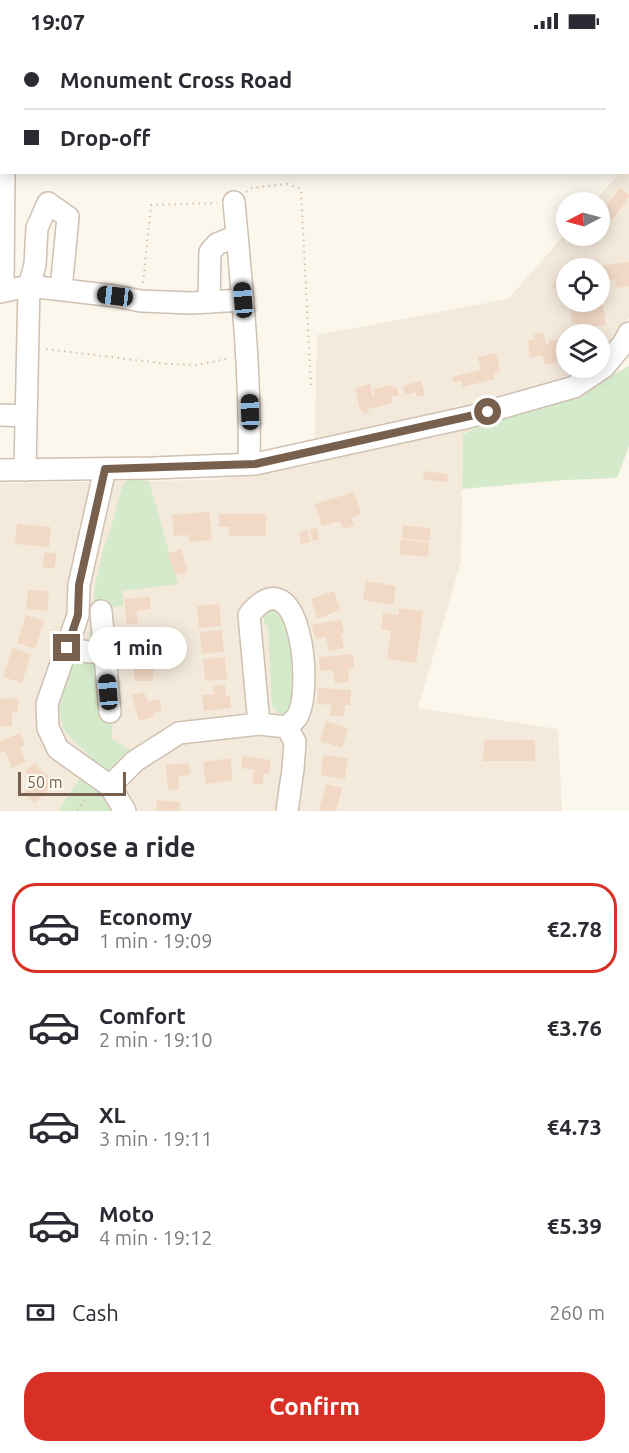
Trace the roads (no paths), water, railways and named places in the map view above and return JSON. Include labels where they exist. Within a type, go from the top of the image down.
[{"type":"street","points":[[4,174],[1,292],[29,286],[141,301],[243,300]]},
{"type":"street","points":[[234,202],[247,353],[250,412],[249,464]]},
{"type":"street","points":[[25,470],[29,286],[35,265],[37,228],[48,203],[68,217],[61,289]]},
{"type":"street","points":[[209,302],[210,252],[217,244],[237,236]]},
{"type":"street","points":[[0,470],[249,464],[469,417],[574,387],[604,367],[629,333]]},
{"type":"street","points":[[0,415],[26,416]]},
{"type":"street","points":[[105,469],[79,585],[78,615],[47,704],[48,728],[58,749],[104,781],[125,811]]},
{"type":"street","points":[[259,724],[249,615],[265,600],[273,598],[280,599],[287,606],[298,633],[303,655],[302,698],[298,716],[287,727]]},
{"type":"street","points":[[101,611],[110,711]]},
{"type":"street","points":[[67,648],[89,652],[105,651]]},
{"type":"street","points":[[104,781],[179,733],[259,724],[287,727]]},
{"type":"street","points":[[287,727],[295,742],[287,811]]}]
